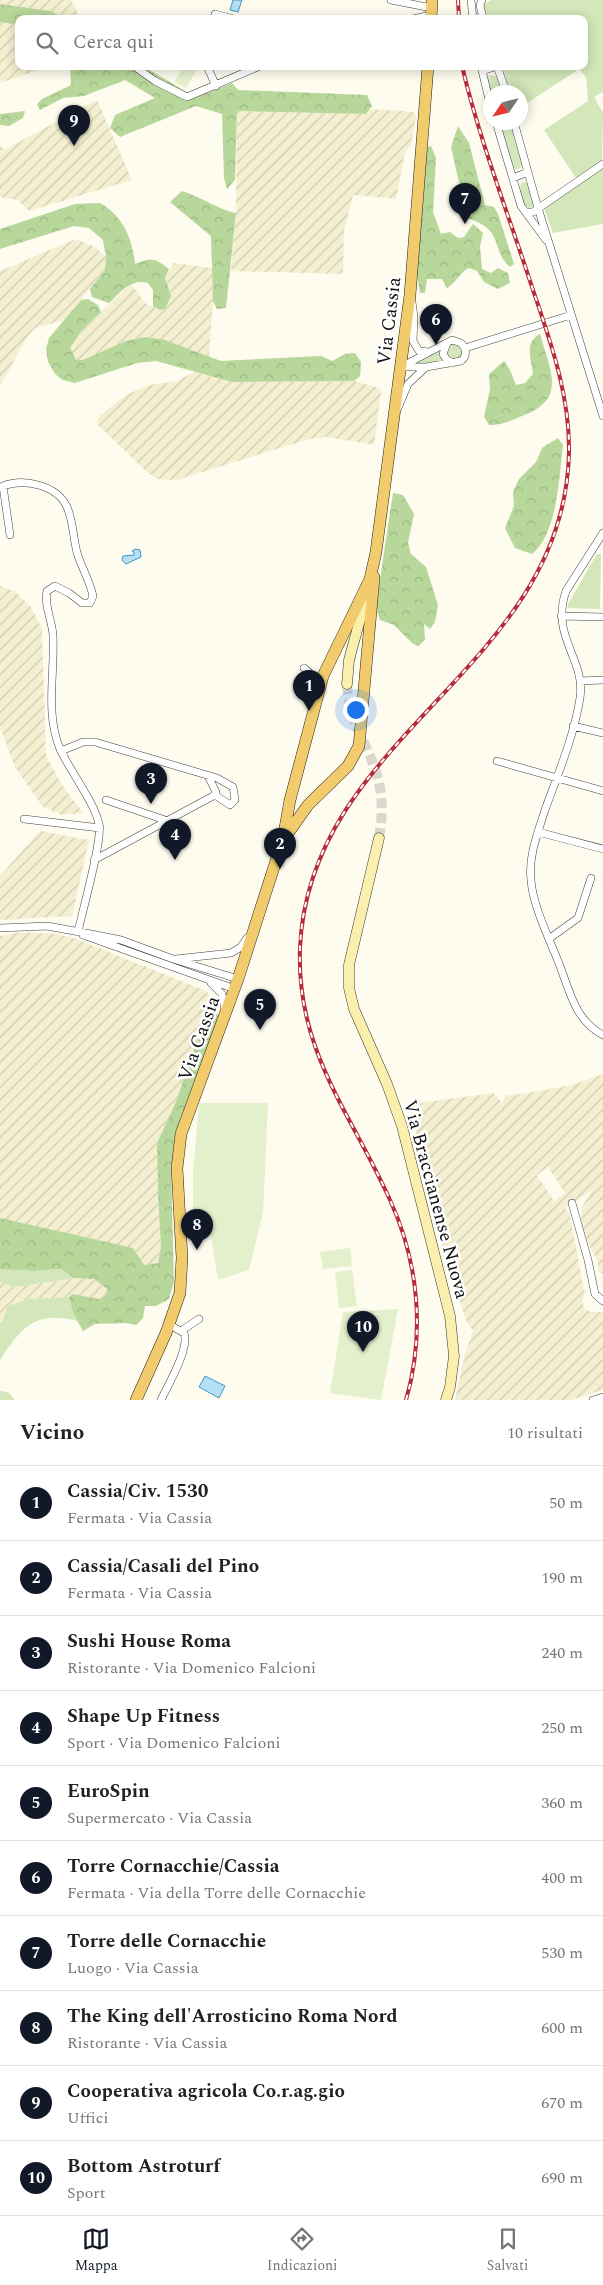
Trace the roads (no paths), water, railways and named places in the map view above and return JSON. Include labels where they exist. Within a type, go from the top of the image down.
[{"type":"main road","name":"Via Cassia","points":[[136,1400],[170,1325],[180,1293],[182,1277],[177,1175],[178,1148],[188,1114],[258,920],[283,839],[290,800],[323,676],[370,579],[376,552],[410,295],[428,70]]},
{"type":"main road","points":[[283,839],[308,805],[348,766],[359,746],[376,552]]},
{"type":"main road","points":[[347,684],[349,660],[370,579]]},
{"type":"main road","name":"Via Braccianense Nuova","points":[[379,838],[351,955],[349,988],[354,1010],[390,1091],[402,1126],[450,1316],[454,1356],[450,1387],[446,1400]]},
{"type":"street","points":[[391,0],[432,10]]},
{"type":"street","points":[[471,0],[473,15]]},
{"type":"street","points":[[482,0],[480,5],[482,15]]},
{"type":"street","points":[[140,70],[155,81],[188,97],[251,70]]},
{"type":"street","points":[[209,70],[216,86]]},
{"type":"street","points":[[481,70],[485,85]]},
{"type":"street","points":[[498,70],[504,85]]},
{"type":"street","points":[[498,130],[521,206],[550,247]]},
{"type":"street","points":[[516,130],[538,208],[603,416]]},
{"type":"street","points":[[526,212],[533,212],[603,164]]},
{"type":"street","points":[[513,178],[528,172]]},
{"type":"street","points":[[410,295],[414,312],[413,344],[419,351],[432,351]]},
{"type":"street","points":[[465,348],[571,315]]},
{"type":"street","points":[[401,367],[448,342],[458,341],[465,348]]},
{"type":"street","points":[[448,342],[444,347],[443,354],[447,360],[454,363]]},
{"type":"street","points":[[401,367],[426,367],[454,363],[464,359],[465,348]]},
{"type":"street","points":[[395,413],[408,384],[426,367]]},
{"type":"street","points":[[10,535],[3,486],[27,483],[41,485],[56,494],[67,508],[78,556],[91,586],[93,596],[90,603],[82,603],[69,593],[55,586],[47,591],[45,600],[52,621],[53,637],[52,721],[61,751],[98,819],[100,828],[81,930]]},
{"type":"street","points":[[603,533],[566,592],[561,616],[565,638],[580,681],[580,698],[573,726],[538,832],[530,879],[534,896],[578,1011],[590,1027],[603,1035]]},
{"type":"street","points":[[561,616],[603,617]]},
{"type":"street","points":[[304,668],[313,676]]},
{"type":"street","points":[[580,681],[603,680]]},
{"type":"street","points":[[573,726],[603,733]]},
{"type":"street","points":[[61,751],[83,742],[95,742],[217,778],[233,787],[235,800],[230,805],[215,795]]},
{"type":"street","points":[[497,761],[603,791]]},
{"type":"street","points":[[208,776],[216,792],[215,795]]},
{"type":"street","points":[[94,860],[215,795]]},
{"type":"street","points":[[106,800],[168,821]]},
{"type":"street","points":[[24,819],[100,828]]},
{"type":"street","points":[[538,832],[603,849]]},
{"type":"street","points":[[550,938],[578,918],[590,878]]},
{"type":"street","points":[[173,959],[228,954],[237,951],[244,944],[258,920]]},
{"type":"street","points":[[0,928],[47,926],[81,930],[121,940],[197,967],[236,984]]},
{"type":"street","points":[[81,930],[208,981],[236,984]]},
{"type":"street","points":[[194,975],[200,957]]},
{"type":"street","points":[[208,981],[222,994],[226,1011]]},
{"type":"street","points":[[572,1203],[588,1260],[595,1294],[603,1301]]},
{"type":"street","points":[[181,1331],[198,1319]]},
{"type":"street","points":[[161,1400],[179,1363],[185,1343],[185,1336],[181,1331],[170,1325]]},
{"type":"street","points":[[593,1400],[603,1397]]},
{"type":"water","points":[[233,0],[242,0],[238,12],[230,10]]},
{"type":"water","points":[[135,549],[140,550],[141,557],[126,564],[122,560],[123,556],[134,555],[132,551]]},
{"type":"water","points":[[205,1376],[225,1386],[219,1398],[199,1387]]},
{"type":"tunnel","points":[[347,684],[348,698],[354,720],[372,760],[380,788],[382,805],[379,838]]},
{"type":"railway","points":[[458,0],[459,15]]},
{"type":"railway","points":[[406,1400],[416,1350],[417,1324],[413,1274],[400,1224],[390,1200],[343,1109],[316,1050],[307,1019],[301,985],[300,948],[314,874],[345,811],[388,755],[484,649],[526,592],[556,528],[569,453],[563,390],[546,330],[486,151],[463,70]]},
{"type":"place","name":"Cooperativa agricola Co.r.ag.gio","points":[[74,146]]},
{"type":"place","name":"Torre delle Cornacchie","points":[[465,224]]},
{"type":"place","name":"Torre Cornacchie/Cassia","points":[[436,345]]},
{"type":"place","name":"Cassia/Civ. 1530","points":[[309,711]]},
{"type":"place","name":"Sushi House Roma","points":[[151,804]]},
{"type":"place","name":"Shape Up Fitness","points":[[175,860]]},
{"type":"place","name":"Cassia/Casali del Pino","points":[[280,869]]},
{"type":"place","name":"EuroSpin","points":[[260,1030]]},
{"type":"place","name":"The King dell'Arrosticino Roma Nord","points":[[197,1250]]},
{"type":"place","name":"Bottom Astroturf","points":[[363,1352]]}]
